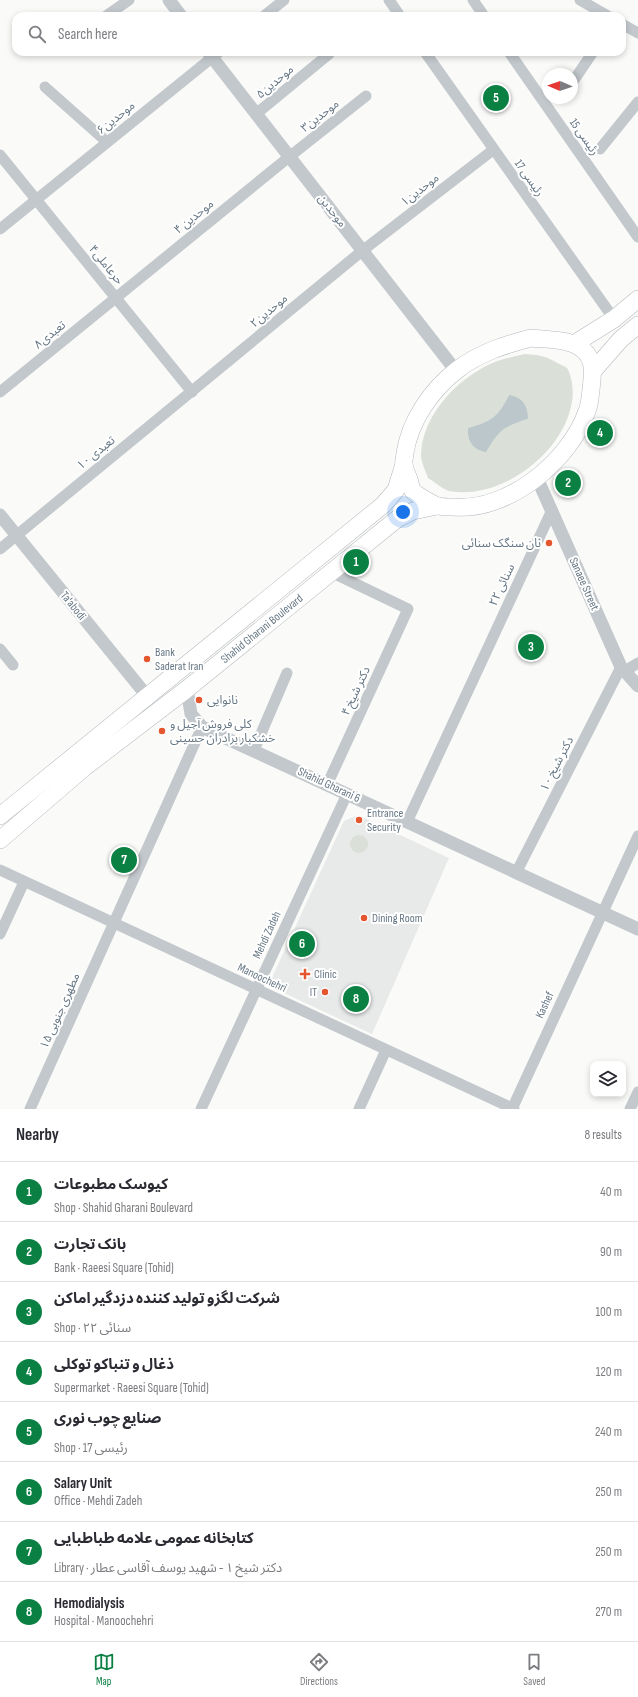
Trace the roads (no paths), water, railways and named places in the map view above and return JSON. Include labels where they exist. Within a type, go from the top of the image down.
[{"type":"main road","points":[[404,464],[413,491],[437,506],[464,508],[488,503],[508,495],[537,478],[565,450],[577,432],[588,410],[593,371],[588,355],[574,344],[614,319],[638,299]]},
{"type":"main road","points":[[593,371],[621,339],[638,325]]},
{"type":"main road","name":"Shahid Gharani Boulevard","points":[[0,816],[383,505],[396,490],[404,464],[408,437],[419,414],[430,397],[456,371],[487,351],[513,342],[531,338],[574,344]]},
{"type":"main road","name":"Shahid Gharani Boulevard","points":[[0,840],[85,767],[187,689],[333,573],[398,519],[413,512],[437,506]]},
{"type":"street","points":[[112,12],[128,0]]},
{"type":"street","points":[[169,0],[178,12]]},
{"type":"street","points":[[269,12],[284,0]]},
{"type":"street","points":[[389,0],[397,12]]},
{"type":"street","points":[[473,0],[481,12]]},
{"type":"street","points":[[580,0],[601,12]]},
{"type":"street","points":[[626,26],[638,33]]},
{"type":"street","name":"موحدین۶","points":[[0,229],[211,56]]},
{"type":"street","name":"موحدین","points":[[214,56],[256,114],[456,371]]},
{"type":"street","name":"موحدین۵","points":[[256,114],[327,56]]},
{"type":"street","name":"رئیسی 17","points":[[428,56],[614,319]]},
{"type":"street","name":"رئیسی 15","points":[[512,56],[638,237]]},
{"type":"street","points":[[578,74],[590,56]]},
{"type":"street","points":[[45,87],[107,142]]},
{"type":"street","name":"موحدین۳","points":[[289,157],[366,96]]},
{"type":"street","points":[[600,149],[638,102]]},
{"type":"street","name":"موحدین۱","points":[[362,251],[493,150]]},
{"type":"street","name":"حرعاملی۴","points":[[0,155],[192,392]]},
{"type":"street","name":"موحدین ۴","points":[[116,298],[289,157]]},
{"type":"street","name":"موحدین۲","points":[[192,392],[362,251]]},
{"type":"street","name":"تعبدی۸","points":[[0,392],[116,298]]},
{"type":"street","name":"تعبدی ۱۰","points":[[0,548],[192,392]]},
{"type":"street","name":"Sanaee Street","points":[[537,478],[623,669],[638,686]]},
{"type":"street","name":"سنائی ۲۲","points":[[407,822],[552,510]]},
{"type":"street","name":"Ta'abodi","points":[[0,515],[147,696]]},
{"type":"street","name":"دکتر شیخ ۴","points":[[327,784],[408,609],[333,573]]},
{"type":"street","points":[[0,649],[13,665]]},
{"type":"street","points":[[623,669],[638,662]]},
{"type":"street","name":"دکتر شیخ ۱۰","points":[[516,873],[623,669]]},
{"type":"street","points":[[254,750],[287,673]]},
{"type":"street","points":[[187,689],[191,714],[202,727]]},
{"type":"street","name":"Shahid Gharani 6","points":[[202,727],[638,929]]},
{"type":"street","name":"مطهری جنوبی ۱۵","points":[[30,1109],[202,727]]},
{"type":"street","name":"Mehdi Zadeh","points":[[200,1109],[347,794]]},
{"type":"street","name":"Kashef","points":[[512,1109],[638,836]]},
{"type":"street","name":"Manoochehri","points":[[0,870],[512,1109]]},
{"type":"street","points":[[0,934],[24,882]]},
{"type":"street","points":[[359,1109],[386,1050]]},
{"type":"street","points":[[630,1109],[638,1092]]},
{"type":"place","name":"صنایع چوب نوری","points":[[496,98]]},
{"type":"place","name":"ذغال و تنباکو توکلی","points":[[600,433]]},
{"type":"place","name":"بانک تجارت","points":[[568,483]]},
{"type":"place","name":"نان سنگک سنائی","points":[[549,543]]},
{"type":"place","name":"کیوسک مطبوعات","points":[[356,562]]},
{"type":"place","name":"شرکت لگزو تولید کننده دزدگیر اماکن","points":[[531,647]]},
{"type":"place","name":"Bank Saderat Iran","points":[[147,659]]},
{"type":"place","name":"نانوایی","points":[[199,700]]},
{"type":"place","name":"کلی فروش آجیل و خشکبار برادران حسینی","points":[[162,731]]},
{"type":"place","name":"Entrance Security","points":[[359,820]]},
{"type":"place","name":"کتابخانه عمومی علامه طباطبایی","points":[[124,860]]},
{"type":"place","name":"Dining Room","points":[[364,918]]},
{"type":"place","name":"Salary Unit","points":[[302,944]]},
{"type":"place","name":"Clinic","points":[[305,974]]},
{"type":"place","name":"IT","points":[[325,992]]},
{"type":"place","name":"Hemodialysis","points":[[356,999]]}]
